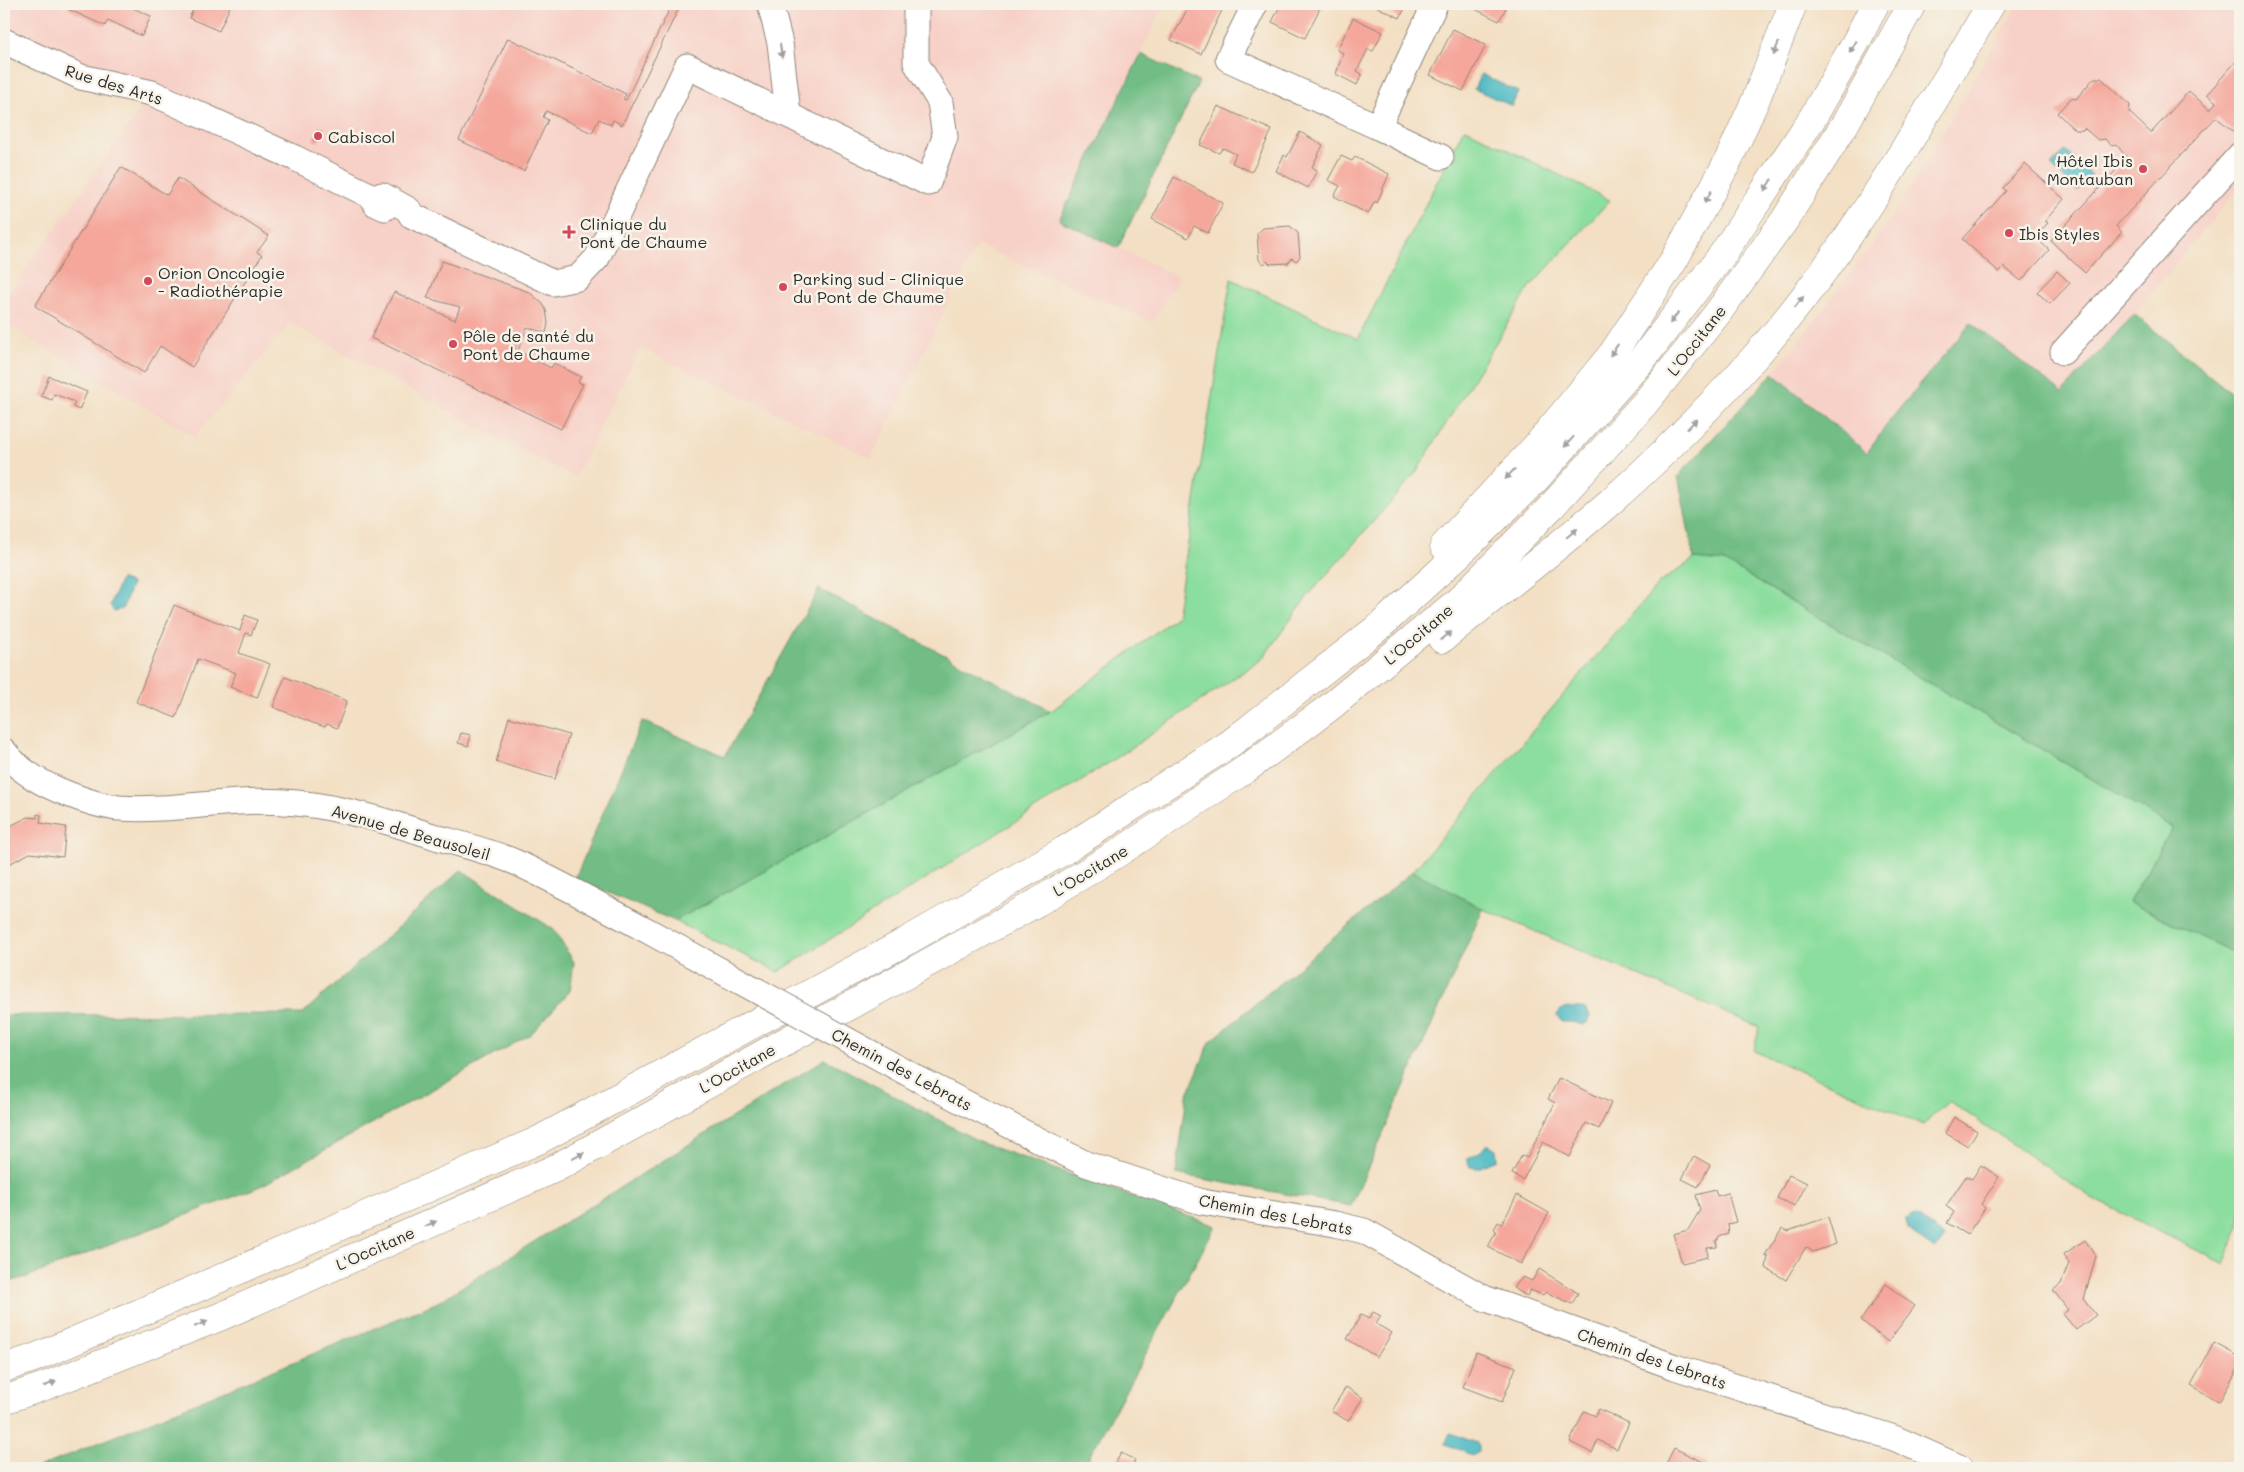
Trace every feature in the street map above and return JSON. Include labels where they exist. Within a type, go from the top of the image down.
[{"type":"highway","points":[[1380,626],[1457,530],[1539,443],[1613,352],[1674,260],[1727,163],[1756,99],[1793,4]]},
{"type":"highway","name":"L'Occitane","points":[[4,1368],[34,1358],[171,1300],[539,1140],[907,941],[1065,850],[1231,743],[1380,626],[1535,480],[1641,361],[1722,255],[1808,125],[1876,4]]},
{"type":"highway","name":"L'Occitane","points":[[4,1400],[45,1386],[222,1316],[556,1168],[1038,902],[1118,853],[1246,769],[1330,707],[1457,602],[1551,507],[1645,404],[1717,314],[1784,221],[1845,124],[1912,4]]},
{"type":"highway","points":[[1330,707],[1430,649],[1604,507],[1680,436],[1744,368],[1801,301],[1854,230],[1903,153],[1991,4]]},
{"type":"street","points":[[770,4],[780,43],[788,113],[928,183],[945,137],[940,102],[916,63],[916,4]]},
{"type":"street","points":[[1255,4],[1228,59],[1441,157]]},
{"type":"street","points":[[1378,127],[1435,4]]},
{"type":"street","name":"Rue des Arts","points":[[4,41],[81,77],[152,93],[295,158],[375,198],[382,196],[409,210],[411,215],[553,283],[578,278],[597,258],[688,66],[788,113]]},
{"type":"street","points":[[2063,352],[2240,155]]},
{"type":"street","name":"Avenue de Beausoleil","points":[[4,751],[12,762],[42,784],[82,800],[118,808],[156,808],[252,801],[296,803],[341,810],[387,822],[513,862],[604,907],[692,955]]},
{"type":"street","name":"Chemin des Lebrats","points":[[692,955],[920,1080],[1086,1164],[1202,1202],[1335,1224],[1364,1231],[1484,1298],[1675,1367],[1894,1438],[1961,1468]]},
{"type":"shaded area","name":"Clinique du Pont de Chaume","points":[[4,4],[1164,4],[1059,220],[1179,277],[1153,322],[977,245],[871,458],[640,348],[575,477],[515,448],[290,323],[195,437],[4,323],[4,300],[152,93],[4,41]]},
{"type":"shaded area","points":[[2018,4],[2240,4],[2240,186],[2134,314],[2062,393],[1891,419],[1867,453],[1773,373],[1894,215]]},
{"type":"green space","points":[[1141,54],[1199,82],[1118,248],[1059,220]]},
{"type":"green space","points":[[1464,128],[1610,200],[1530,287],[1415,474],[1307,597],[1262,659],[1118,757],[778,972],[675,921],[1051,711],[1176,617],[1231,279],[1358,339]]},
{"type":"green space","points":[[2134,314],[2240,400],[2240,956],[2129,902],[2173,827],[1725,562],[1694,559],[1678,476],[1773,373],[1867,453],[1891,419],[1971,323],[2062,393]]},
{"type":"green space","points":[[1694,559],[1725,562],[2173,827],[2129,902],[2240,956],[2240,1227],[2224,1264],[2092,1198],[1949,1101],[1923,1125],[1754,1051],[1759,1027],[1483,909],[1413,871],[1659,583]]},
{"type":"green space","points":[[819,589],[1051,711],[675,921],[575,879],[642,721],[725,756]]},
{"type":"green space","points":[[461,870],[553,929],[574,962],[570,991],[531,1034],[261,1186],[27,1277],[4,1283],[4,1015],[302,1014]]},
{"type":"green space","points":[[1413,871],[1483,909],[1351,1206],[1176,1174],[1187,1096],[1210,1042]]},
{"type":"green space","points":[[825,1059],[984,1144],[1216,1226],[1083,1468],[38,1468],[438,1302]]},
{"type":"water","points":[[1481,74],[1518,92],[1512,106],[1474,89]]},
{"type":"water","points":[[2065,151],[2092,176],[2077,191],[2051,166]]},
{"type":"water","points":[[121,579],[132,584],[122,610],[114,611],[110,605]]},
{"type":"water","points":[[1583,1008],[1587,1010],[1590,1016],[1587,1023],[1583,1025],[1573,1022],[1562,1022],[1557,1016],[1564,1009]]},
{"type":"water","points":[[1487,1144],[1496,1149],[1497,1160],[1478,1168],[1470,1167],[1468,1158],[1481,1151]]},
{"type":"water","points":[[1912,1216],[1916,1216],[1945,1237],[1936,1249],[1907,1229],[1905,1221]]},
{"type":"water","points":[[1450,1433],[1477,1443],[1479,1451],[1472,1455],[1445,1444]]},
{"type":"building","points":[[70,4],[124,4],[151,16],[142,36],[108,20],[105,26],[68,9]]},
{"type":"building","points":[[196,4],[231,4],[219,31],[189,18]]},
{"type":"building","points":[[672,4],[681,4],[622,125],[613,120],[611,125],[599,119],[592,133],[546,111],[543,117],[548,120],[524,171],[459,140],[508,38],[626,94],[623,99],[626,100]]},
{"type":"building","points":[[1190,4],[1215,4],[1223,8],[1201,54],[1171,40]]},
{"type":"building","points":[[1281,4],[1322,4],[1305,38],[1272,22]]},
{"type":"building","points":[[1379,4],[1407,4],[1400,18],[1377,7]]},
{"type":"building","points":[[1465,4],[1508,4],[1499,21]]},
{"type":"building","points":[[1353,18],[1383,32],[1373,51],[1368,49],[1357,71],[1362,74],[1357,85],[1336,74],[1343,53],[1337,50]]},
{"type":"building","points":[[1453,29],[1486,45],[1463,91],[1430,75]]},
{"type":"building","name":"Hôtel Ibis Montauban","points":[[2240,57],[2240,123],[2233,131],[2216,117],[2116,226],[2122,232],[2085,273],[2051,241],[2127,158],[2116,144],[2112,145],[2105,139],[2098,140],[2084,128],[2083,130],[2075,130],[2057,113],[2071,98],[2076,99],[2094,78],[2101,78],[2130,105],[2129,112],[2151,133],[2189,91],[2210,110],[2216,102],[2207,94]]},
{"type":"building","points":[[4,91],[8,93],[10,107],[4,102]]},
{"type":"building","points":[[1218,106],[1272,130],[1252,172],[1232,163],[1236,154],[1223,148],[1219,153],[1200,145]]},
{"type":"building","name":"Cabiscol","points":[[317,130],[322,132],[318,142],[313,140]]},
{"type":"building","points":[[1300,132],[1323,145],[1312,167],[1317,170],[1308,188],[1276,171],[1284,155],[1287,157]]},
{"type":"building","points":[[1341,156],[1352,161],[1355,157],[1389,174],[1377,203],[1375,201],[1368,214],[1334,196],[1340,186],[1328,180]]},
{"type":"building","points":[[2025,164],[2064,199],[2045,221],[2048,223],[2035,237],[2049,250],[2021,281],[2004,267],[1999,272],[1962,239],[2006,191],[2003,188]]},
{"type":"building","name":"Orion Oncologie - Radiothérapie","points":[[121,167],[167,195],[178,178],[269,236],[257,252],[262,255],[192,367],[160,346],[144,373],[35,306]]},
{"type":"building","points":[[1174,177],[1223,203],[1208,233],[1194,226],[1188,238],[1152,219]]},
{"type":"building","points":[[1290,226],[1298,233],[1300,257],[1296,261],[1292,258],[1288,263],[1270,264],[1267,261],[1264,264],[1259,260],[1257,234],[1263,228]]},
{"type":"building","name":"Pôle de santé du Pont de Chaume","points":[[442,261],[529,292],[542,303],[546,310],[548,323],[546,333],[527,327],[518,351],[551,368],[554,363],[581,377],[578,382],[583,384],[561,429],[371,338],[394,292],[455,320],[460,307],[427,298]]},
{"type":"building","points":[[2057,271],[2070,283],[2050,304],[2037,292]]},
{"type":"building","points":[[49,376],[87,392],[79,410],[73,407],[75,402],[54,394],[52,400],[41,396]]},
{"type":"building","points":[[174,605],[240,631],[245,615],[257,620],[251,635],[246,633],[239,653],[270,664],[257,698],[230,687],[236,673],[198,659],[176,718],[136,702]]},
{"type":"building","points":[[285,677],[347,701],[337,728],[327,724],[325,727],[273,707]]},
{"type":"building","points":[[509,717],[569,735],[555,779],[496,762]]},
{"type":"building","points":[[461,733],[471,735],[468,746],[458,743]]},
{"type":"building","points":[[37,814],[41,815],[40,823],[66,827],[63,857],[30,853],[5,866],[4,829],[28,817],[37,818]]},
{"type":"building","points":[[1559,1078],[1611,1103],[1599,1129],[1586,1123],[1570,1157],[1543,1142],[1523,1180],[1512,1174],[1522,1155],[1527,1158],[1555,1103],[1548,1099]]},
{"type":"building","points":[[1954,1117],[1977,1131],[1968,1146],[1945,1133]]},
{"type":"building","points":[[1694,1156],[1710,1165],[1698,1187],[1682,1179]]},
{"type":"building","points":[[1981,1165],[1999,1177],[1981,1204],[1985,1208],[1967,1235],[1947,1223],[1954,1212],[1946,1206],[1966,1176],[1972,1179]]},
{"type":"building","points":[[1789,1175],[1807,1183],[1795,1206],[1777,1198]]},
{"type":"building","points":[[1715,1190],[1717,1196],[1728,1193],[1736,1222],[1728,1224],[1729,1234],[1718,1237],[1718,1240],[1716,1240],[1717,1247],[1707,1248],[1708,1257],[1682,1263],[1673,1234],[1688,1230],[1700,1210],[1696,1195]]},
{"type":"building","points":[[1517,1195],[1549,1213],[1521,1264],[1488,1247],[1496,1232],[1494,1229],[1498,1222],[1502,1224]]},
{"type":"building","points":[[1828,1217],[1836,1244],[1813,1252],[1806,1247],[1786,1280],[1766,1268],[1768,1256],[1765,1255],[1782,1228],[1788,1231]]},
{"type":"building","points":[[2085,1240],[2096,1256],[2084,1299],[2096,1315],[2076,1330],[2063,1314],[2068,1310],[2053,1290],[2061,1284],[2069,1263],[2064,1254]]},
{"type":"building","points":[[1539,1269],[1578,1293],[1572,1304],[1546,1292],[1543,1295],[1530,1290],[1527,1296],[1513,1288],[1523,1277],[1532,1281]]},
{"type":"building","points":[[1886,1284],[1915,1306],[1888,1342],[1861,1320]]},
{"type":"building","points":[[1373,1312],[1381,1316],[1376,1324],[1392,1333],[1377,1357],[1347,1339],[1361,1315],[1369,1319]]},
{"type":"building","points":[[2214,1343],[2240,1357],[2240,1370],[2238,1369],[2219,1402],[2191,1385]]},
{"type":"building","points":[[1476,1352],[1516,1367],[1502,1402],[1463,1387]]},
{"type":"building","points":[[1346,1387],[1363,1398],[1348,1421],[1331,1411]]},
{"type":"building","points":[[1599,1409],[1629,1423],[1617,1449],[1598,1440],[1592,1453],[1570,1442],[1584,1411],[1596,1416]]},
{"type":"building","points":[[1674,1448],[1707,1464],[1705,1468],[1664,1468]]},
{"type":"building","points":[[1121,1453],[1135,1460],[1131,1468],[1113,1468]]},
{"type":"place","name":"Cabiscol","points":[[318,136]]},
{"type":"place","name":"Hôtel Ibis Montauban","points":[[2143,169]]},
{"type":"place","name":"Clinique du Pont de Chaume","points":[[569,232]]},
{"type":"place","name":"Ibis Styles","points":[[2009,233]]},
{"type":"place","name":"Orion Oncologie - Radiothérapie","points":[[148,281]]},
{"type":"place","name":"Parking sud - Clinique du Pont de Chaume","points":[[783,287]]},
{"type":"place","name":"Pôle de santé du Pont de Chaume","points":[[453,344]]}]
